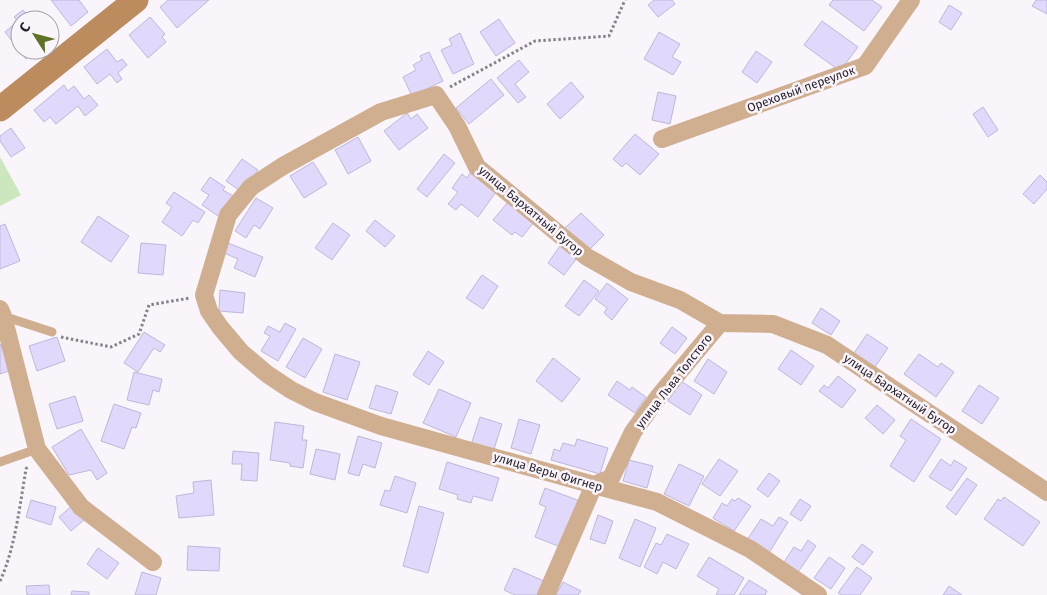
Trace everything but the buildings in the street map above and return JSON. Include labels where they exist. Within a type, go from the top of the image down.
[{"type":"street","points":[[0,109],[136,0]]},
{"type":"street","name":"Ореховый переулок","points":[[662,139],[865,66],[911,0]]},
{"type":"street","points":[[204,296],[228,215],[251,187],[283,166],[381,112],[436,95]]},
{"type":"street","name":"улица Бархатный Бугор","points":[[436,95],[457,126],[477,167],[587,257],[631,282],[680,300],[720,322],[773,324],[827,345],[1047,492]]},
{"type":"street","name":"улица Веры Фигнер","points":[[204,296],[209,311],[241,352],[267,374],[291,390],[315,402],[381,426],[657,502],[750,549],[818,595]]},
{"type":"street","points":[[1,312],[37,449],[81,507],[152,562]]},
{"type":"street","name":"улица Льва Толстого","points":[[594,486],[611,478],[633,432],[659,396],[720,322]]},
{"type":"street","points":[[546,595],[594,486]]},
{"type":"lane","points":[[1,312],[52,332]]},
{"type":"lane","points":[[0,462],[37,449]]},
{"type":"path","points":[[436,95],[535,40],[609,36],[624,0]]},
{"type":"path","points":[[63,339],[111,347],[139,334],[149,305],[204,296]]},
{"type":"path","points":[[0,581],[4,573],[15,531],[26,468],[37,449]]},
{"type":"green space","points":[[0,157],[21,195],[0,206]]}]
